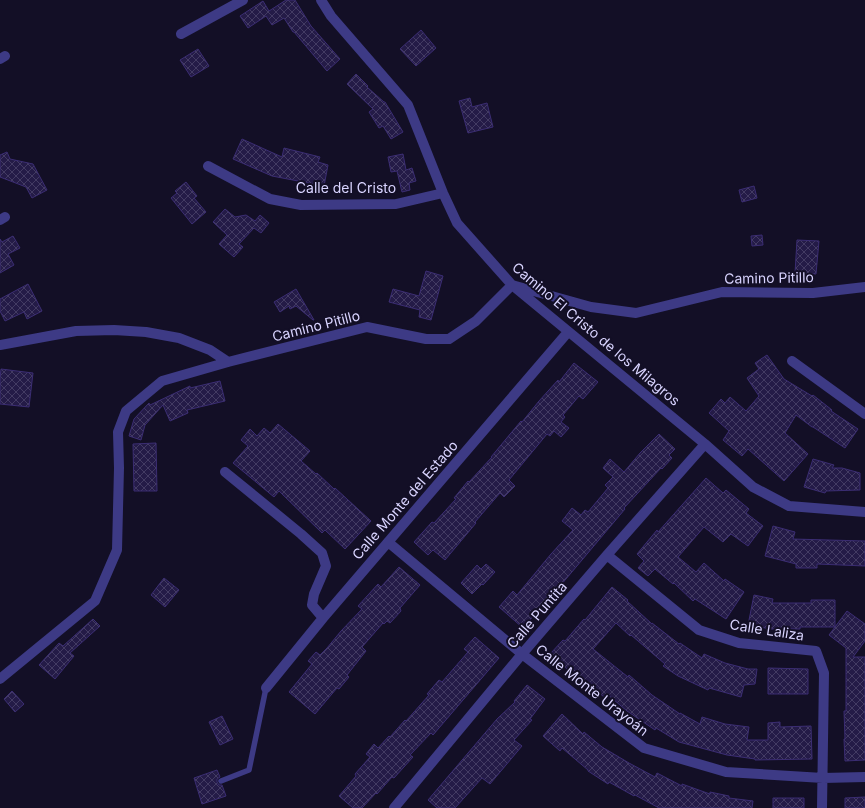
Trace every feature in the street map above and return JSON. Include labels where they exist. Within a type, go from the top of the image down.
[{"type":"street","points":[[181,34],[243,0]]},
{"type":"street","name":"Camino El Cristo de los Milagros","points":[[321,0],[331,16],[408,104],[443,193],[457,223],[512,285],[705,444],[753,487],[789,506],[865,512]]},
{"type":"street","name":"Calle del Cristo","points":[[208,166],[270,199],[301,205],[396,204],[443,193]]},
{"type":"street","name":"Camino Pitillo","points":[[0,679],[95,601],[117,550],[119,468],[118,432],[126,411],[162,381],[228,362],[368,327],[426,339],[449,340],[476,321],[512,285],[591,307],[636,312],[722,292],[813,292],[865,287]]},
{"type":"street","points":[[0,345],[76,331],[114,330],[146,332],[179,338],[210,350],[228,362]]},
{"type":"street","name":"Calle Monte del Estado","points":[[266,688],[323,618],[568,332]]},
{"type":"street","points":[[792,361],[865,414]]},
{"type":"street","name":"Calle Puntita","points":[[394,808],[522,654],[705,444]]},
{"type":"street","points":[[225,472],[322,553],[326,566],[314,594],[312,605],[323,618]]},
{"type":"street","name":"Calle Monte Urayoán","points":[[388,542],[522,654],[644,748],[726,772],[823,778],[865,778]]},
{"type":"street","name":"Calle Laliza","points":[[607,555],[699,630],[739,643],[816,651],[824,673],[822,808]]},
{"type":"lane","points":[[221,781],[248,770],[266,688]]},
{"type":"building","points":[[286,0],[295,0],[311,26],[340,59],[327,71],[293,32],[284,18],[272,25],[266,16],[248,28],[240,16],[263,1],[269,11]]},
{"type":"building","points":[[421,30],[436,48],[416,66],[400,49]]},
{"type":"building","points":[[198,49],[209,66],[191,77],[180,60]]},
{"type":"building","points":[[356,74],[368,86],[367,87],[385,102],[403,132],[391,139],[383,126],[379,128],[369,112],[373,109],[347,84]]},
{"type":"building","points":[[470,98],[472,107],[487,103],[493,127],[468,133],[459,101]]},
{"type":"building","points":[[242,139],[282,157],[284,148],[320,157],[318,162],[328,165],[324,186],[272,176],[233,159]]},
{"type":"building","points":[[7,152],[10,159],[33,164],[47,190],[32,198],[26,187],[0,177],[0,155]]},
{"type":"building","points":[[403,154],[406,170],[412,168],[416,181],[409,183],[410,190],[402,192],[397,171],[391,172],[388,157]]},
{"type":"building","points":[[186,182],[197,196],[194,198],[206,212],[192,224],[171,198],[177,193],[175,191]]},
{"type":"building","points":[[754,186],[757,198],[742,202],[739,190]]},
{"type":"building","points":[[225,209],[235,217],[246,215],[255,221],[260,215],[269,223],[261,233],[254,228],[239,244],[243,247],[234,257],[219,244],[227,235],[213,222]]},
{"type":"building","points":[[762,235],[763,245],[752,246],[751,236]]},
{"type":"building","points":[[13,236],[20,248],[8,254],[14,265],[0,273],[0,239],[2,242]]},
{"type":"building","points":[[797,240],[819,241],[816,274],[795,273]]},
{"type":"building","points":[[426,271],[443,276],[431,320],[419,317],[420,310],[389,302],[393,289],[419,296]]},
{"type":"building","points":[[28,284],[42,311],[27,319],[24,312],[5,321],[0,311],[0,299]]},
{"type":"building","points":[[296,289],[314,320],[296,306],[290,309],[289,306],[280,312],[274,302]]},
{"type":"building","points":[[767,355],[784,379],[812,396],[813,395],[832,410],[831,411],[858,429],[845,448],[796,415],[785,433],[808,454],[784,481],[748,449],[742,456],[723,440],[729,431],[709,413],[721,399],[725,403],[730,397],[746,411],[759,396],[747,378],[759,369],[755,363]]},
{"type":"building","points":[[574,363],[598,382],[583,399],[579,396],[563,415],[565,417],[561,422],[569,428],[561,437],[554,431],[550,436],[547,434],[509,480],[515,486],[504,497],[500,493],[445,560],[433,550],[428,555],[414,542],[456,499],[454,498],[468,481],[469,482],[492,457],[521,421],[522,422],[558,380],[559,382]]},
{"type":"building","points":[[1,369],[33,373],[29,407],[0,404]]},
{"type":"building","points":[[220,381],[225,401],[187,410],[188,413],[170,421],[163,405],[145,425],[141,440],[129,436],[134,419],[149,403],[150,405],[190,386],[190,388]]},
{"type":"building","points":[[278,424],[310,451],[301,461],[316,474],[317,473],[334,489],[335,488],[371,521],[345,549],[325,530],[322,533],[279,491],[274,497],[233,463],[248,446],[241,440],[250,429],[257,436],[264,428],[270,433]]},
{"type":"building","points":[[659,434],[675,449],[669,455],[672,458],[624,508],[625,509],[543,608],[541,607],[523,628],[499,607],[513,591],[517,595],[573,530],[562,521],[572,508],[581,515],[585,510],[588,512],[608,488],[605,485],[613,477],[603,468],[610,459],[624,472]]},
{"type":"building","points":[[156,443],[157,491],[134,491],[133,444]]},
{"type":"building","points":[[813,459],[834,465],[832,468],[842,468],[860,473],[860,490],[826,491],[825,493],[804,487]]},
{"type":"building","points":[[706,478],[723,493],[726,490],[749,509],[746,513],[763,526],[748,546],[731,534],[723,542],[704,527],[678,557],[696,572],[704,563],[724,581],[725,579],[744,592],[726,619],[695,599],[693,601],[674,583],[673,584],[655,569],[648,576],[638,568],[644,561],[637,554],[657,530],[658,532]]},
{"type":"building","points":[[773,526],[795,532],[793,539],[865,541],[865,566],[817,564],[817,568],[796,568],[796,564],[765,556]]},
{"type":"building","points":[[486,564],[495,572],[472,594],[461,583],[477,565],[481,569]]},
{"type":"building","points":[[399,567],[420,585],[400,608],[401,611],[390,623],[387,621],[384,624],[383,623],[362,647],[366,651],[347,675],[349,677],[339,689],[337,688],[315,714],[289,692],[312,664],[308,661],[316,652],[320,655],[327,648],[362,609],[358,606],[378,584],[381,587]]},
{"type":"building","points":[[164,578],[179,590],[165,607],[151,595]]},
{"type":"building","points":[[612,587],[628,600],[627,601],[652,624],[679,644],[680,643],[702,658],[704,654],[725,663],[748,669],[757,669],[755,684],[744,685],[741,697],[709,688],[708,690],[678,676],[663,666],[665,664],[616,623],[593,649],[628,677],[629,675],[652,695],[680,714],[700,724],[702,717],[725,724],[749,727],[747,740],[768,740],[768,723],[780,722],[780,727],[811,726],[812,759],[755,760],[727,755],[679,742],[656,728],[655,730],[627,711],[607,694],[604,697],[577,674],[575,676],[550,654],[563,640],[565,641],[584,619],[585,620]]},
{"type":"building","points":[[754,595],[773,599],[772,603],[811,603],[811,600],[835,600],[835,627],[771,629],[748,625]]},
{"type":"building","points":[[847,611],[865,624],[865,641],[853,657],[865,657],[865,760],[845,761],[844,711],[846,711],[846,648],[829,635]]},
{"type":"building","points":[[93,619],[100,626],[70,653],[74,656],[55,679],[39,665],[59,643],[63,646]]},
{"type":"building","points":[[475,637],[499,658],[433,735],[431,733],[410,755],[413,757],[394,778],[392,777],[362,808],[353,808],[339,796],[370,757],[366,754],[374,744],[378,748],[405,720],[406,721],[429,695],[427,694],[439,680],[442,682],[468,652],[464,649]]},
{"type":"building","points":[[768,668],[808,669],[808,694],[768,694]]},
{"type":"building","points":[[527,685],[545,699],[530,719],[532,720],[514,740],[522,746],[490,784],[482,778],[455,808],[437,808],[428,800],[497,719],[515,702],[514,701]]},
{"type":"building","points":[[12,691],[24,704],[15,712],[4,699]]},
{"type":"building","points":[[562,714],[583,734],[584,732],[602,747],[655,777],[657,773],[682,786],[682,784],[710,794],[710,792],[729,796],[729,798],[753,801],[752,808],[659,808],[609,782],[608,784],[588,771],[562,748],[560,751],[543,736]]},
{"type":"building","points":[[222,716],[233,739],[220,745],[209,722]]},
{"type":"building","points":[[217,770],[220,777],[217,779],[217,782],[219,785],[222,785],[226,796],[202,804],[194,778]]},
{"type":"building","points":[[865,797],[865,808],[845,808],[845,798]]},
{"type":"building","points":[[773,798],[804,798],[804,808],[773,808]]}]
